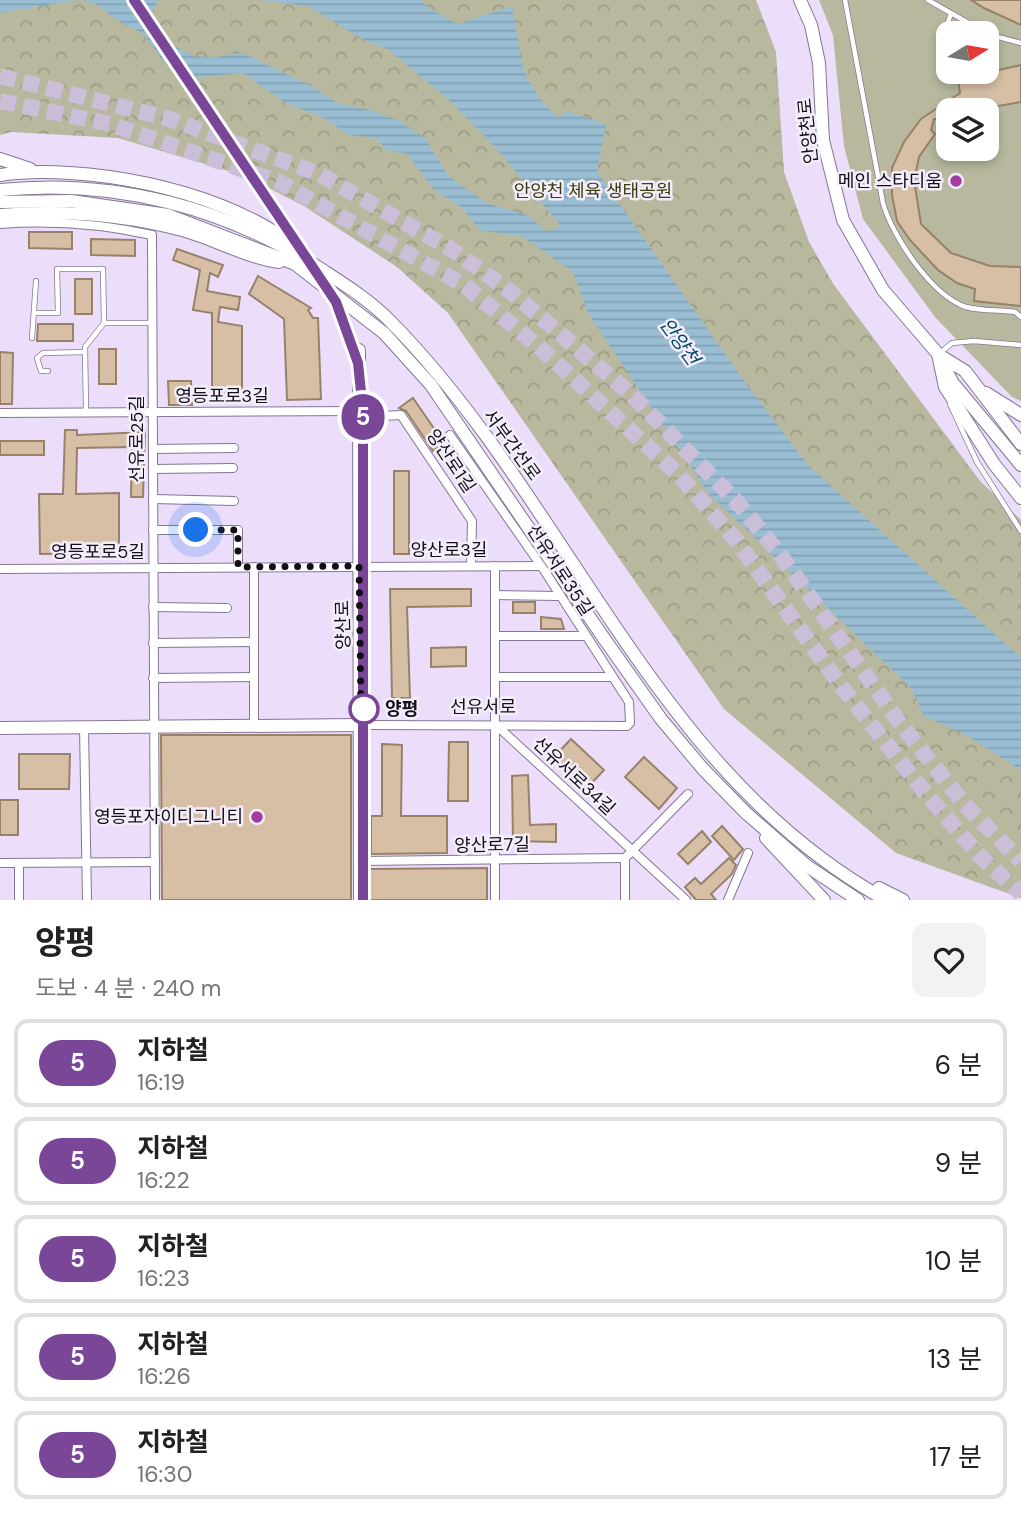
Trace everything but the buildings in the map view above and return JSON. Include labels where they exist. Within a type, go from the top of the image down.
[{"type":"main road","name":"안양천로","points":[[800,0],[811,25],[819,63],[823,139],[843,220],[883,290],[938,355],[952,382],[1021,465]]},
{"type":"main road","points":[[0,159],[51,173]]},
{"type":"main road","points":[[0,175],[51,173],[104,177],[226,208],[266,227],[292,246],[296,259],[262,260],[182,230],[123,218],[59,212],[0,215]]},
{"type":"main road","name":"서부간선로","points":[[0,190],[89,187],[169,201],[237,223],[389,319],[438,372],[681,719],[710,756],[756,803],[828,862],[886,900]]},
{"type":"main road","name":"서부간선로","points":[[0,202],[71,201],[168,215],[296,259],[384,333],[431,385],[661,719],[703,769],[746,813],[807,866],[858,900]]},
{"type":"main road","name":"양산로","points":[[359,350],[360,900]]},
{"type":"main road","name":"안양천로","points":[[938,355],[965,371],[1021,444]]},
{"type":"main road","points":[[938,355],[945,387],[995,464],[1021,498]]},
{"type":"main road","points":[[981,391],[1021,415]]},
{"type":"main road","name":"선유서로","points":[[0,728],[361,725]]},
{"type":"main road","points":[[746,813],[781,856],[824,900]]},
{"type":"main road","points":[[828,862],[903,900]]},
{"type":"street","name":"선유로25길","points":[[0,224],[77,223],[152,235],[155,900]]},
{"type":"street","name":"영등포로3길","points":[[0,413],[360,414]]},
{"type":"street","name":"양산로1길","points":[[360,414],[401,415],[472,521],[471,566]]},
{"type":"street","name":"선유서로35길","points":[[450,435],[629,702],[627,726]]},
{"type":"street","points":[[153,449],[234,448]]},
{"type":"street","points":[[153,468],[233,468]]},
{"type":"street","points":[[153,499],[234,501]]},
{"type":"street","points":[[153,530],[238,530],[238,567]]},
{"type":"street","name":"양산로3길","points":[[359,566],[539,566]]},
{"type":"street","name":"영등포로5길","points":[[0,569],[359,566]]},
{"type":"street","points":[[495,566],[495,900]]},
{"type":"street","points":[[254,567],[254,726]]},
{"type":"street","points":[[495,595],[558,596]]},
{"type":"street","points":[[153,607],[227,608]]},
{"type":"street","points":[[495,636],[584,636]]},
{"type":"street","points":[[153,643],[254,642]]},
{"type":"street","points":[[153,678],[254,677]]},
{"type":"street","points":[[495,677],[611,677]]},
{"type":"street","name":"선유서로34길","points":[[495,724],[686,900]]},
{"type":"street","name":"선유서로","points":[[361,725],[627,726]]},
{"type":"street","points":[[84,727],[84,862],[87,900]]},
{"type":"street","points":[[625,900],[625,858],[688,794]]},
{"type":"street","points":[[728,900],[748,853]]},
{"type":"street","name":"양산로7길","points":[[360,861],[625,858]]},
{"type":"street","points":[[0,863],[155,862]]},
{"type":"street","points":[[19,863],[19,900]]},
{"type":"lane","points":[[845,0],[884,203],[892,228],[926,276],[957,302],[967,307],[1015,312],[1021,317]]},
{"type":"lane","points":[[928,0],[960,21]]},
{"type":"lane","points":[[948,21],[951,14]]},
{"type":"lane","points":[[999,37],[1021,43]]},
{"type":"lane","points":[[36,313],[58,313],[57,269],[103,269],[104,323],[85,347],[86,412]]},
{"type":"lane","points":[[32,338],[32,319],[36,313],[36,281]]},
{"type":"lane","points":[[104,323],[153,323]]},
{"type":"lane","points":[[938,355],[952,343],[974,341],[1021,345]]},
{"type":"lane","points":[[48,371],[41,371],[37,365],[37,358],[43,353],[85,352]]},
{"type":"lane","points":[[945,387],[953,414],[977,462],[1021,531]]},
{"type":"green space","name":"안양천 체육 생태공원","points":[[0,0],[756,0],[776,52],[784,172],[809,242],[834,285],[980,481],[1021,520],[1021,898],[896,853],[724,709],[448,313],[397,267],[304,206],[245,176],[118,138],[11,132],[0,135]]},
{"type":"green space","points":[[819,0],[1021,0],[1021,401],[1012,397],[935,317],[863,219],[844,146],[833,35]]},
{"type":"water","points":[[0,0],[77,0],[0,13]]},
{"type":"water","name":"안양천","points":[[81,0],[158,0],[149,21],[179,48],[207,58],[245,54],[313,87],[339,104],[370,110],[400,121],[426,139],[447,174],[459,184],[489,204],[527,215],[547,231],[561,226],[497,149],[448,99],[387,49],[364,40],[308,6],[262,0],[422,0],[427,7],[458,24],[512,6],[520,55],[536,92],[559,118],[566,111],[606,124],[597,172],[742,378],[808,465],[1021,658],[1021,770],[966,735],[924,716],[912,689],[709,494],[588,313],[573,272],[523,237],[480,230],[460,206],[435,191],[407,154],[386,150],[376,138],[349,135],[324,118],[286,103],[243,73],[192,78],[178,72],[165,63],[142,33],[120,22],[96,4]]},
{"type":"tunnel","points":[[0,76],[170,119],[319,174],[451,249],[511,292],[633,396],[737,502],[779,553],[900,723],[964,804],[1021,861]]},
{"type":"tunnel","points":[[0,101],[110,124],[279,182],[464,285],[539,347],[678,474],[736,540],[841,686],[927,795],[979,855],[1021,894]]},
{"type":"metro line","name":"5","points":[[134,0],[325,283],[353,341],[362,388],[363,411],[363,900]]},
{"type":"place","name":"메인 스타디움","points":[[956,181]]},
{"type":"place","name":"양평","points":[[364,709]]},
{"type":"place","name":"영등포자이디그니티","points":[[257,817]]},
{"type":"route","points":[[196,530],[238,530],[238,567],[359,566],[361,710],[364,709]]}]
